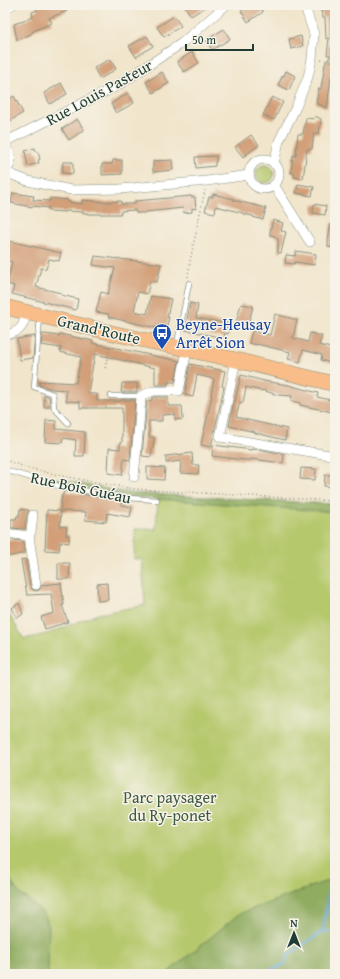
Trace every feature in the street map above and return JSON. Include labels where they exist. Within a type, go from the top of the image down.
[{"type":"main road","name":"Grand'Route","points":[[5,307],[335,384]]},
{"type":"street","points":[[5,8],[12,5]]},
{"type":"street","name":"Rue Louis Pasteur","points":[[5,142],[117,86],[182,43],[226,5]]},
{"type":"street","points":[[274,164],[279,141],[296,107],[308,77],[312,59],[314,34],[304,5]]},
{"type":"street","points":[[5,147],[10,154],[11,160],[9,168],[5,172],[28,181],[71,190],[120,189],[207,181],[249,175]]},
{"type":"street","points":[[260,160],[270,161],[274,164],[278,169],[279,174],[278,180],[274,185],[264,189],[258,188],[254,185],[249,175],[252,166],[260,160]]},
{"type":"street","points":[[274,185],[310,242]]},
{"type":"street","points":[[5,335],[18,331],[23,323],[33,314]]},
{"type":"street","points":[[134,477],[140,425],[141,396],[153,391],[179,391],[182,349]]},
{"type":"street","points":[[236,360],[220,437],[329,456]]},
{"type":"street","points":[[33,515],[31,532],[29,536],[36,585]]},
{"type":"street","points":[[5,533],[29,536]]},
{"type":"lane","points":[[182,349],[189,283]]},
{"type":"lane","points":[[33,314],[34,387],[54,394],[54,408],[68,423]]},
{"type":"lane","points":[[111,396],[141,396]]},
{"type":"lane","name":"Rue Bois Guéau","points":[[5,470],[62,486],[129,498],[157,500]]},
{"type":"path","points":[[312,59],[335,62]]},
{"type":"path","points":[[189,283],[188,272],[207,181]]},
{"type":"path","points":[[105,368],[112,333]]},
{"type":"path","points":[[5,460],[28,468],[62,476],[134,489],[335,501]]},
{"type":"green space","points":[[261,165],[269,165],[274,170],[272,181],[269,183],[261,183],[256,178],[256,170]]},
{"type":"green space","points":[[35,475],[130,493],[335,504],[335,512],[129,497],[35,478]]},
{"type":"green space","name":"Parc paysager du Ry-ponet","points":[[158,499],[335,504],[335,974],[5,974],[5,608],[24,639],[47,634],[98,614],[145,605],[142,559],[134,559],[135,529],[156,529]]},
{"type":"green space","points":[[5,869],[13,885],[22,896],[28,899],[45,915],[49,927],[48,974],[5,974]]},
{"type":"green space","points":[[335,878],[335,974],[167,974],[239,914]]},
{"type":"building","points":[[42,5],[65,5],[67,11],[49,18],[52,23],[17,40],[14,24],[33,17],[32,12],[37,10],[37,7]]},
{"type":"building","points":[[184,5],[209,5],[191,16]]},
{"type":"building","points":[[251,5],[259,5],[263,12],[248,22],[241,11]]},
{"type":"building","points":[[319,5],[335,5],[335,79],[331,78],[327,108],[316,103],[319,88],[321,89],[325,64],[331,55],[327,55],[329,38],[326,39],[325,17],[323,18]]},
{"type":"building","points":[[174,16],[181,26],[164,37],[157,27]]},
{"type":"building","points":[[224,29],[230,39],[212,50],[206,40]]},
{"type":"building","points":[[147,36],[153,46],[136,57],[129,46]]},
{"type":"building","points":[[301,36],[303,46],[291,49],[289,39]]},
{"type":"building","points":[[192,52],[199,63],[184,72],[177,62]]},
{"type":"building","points":[[110,59],[116,69],[100,79],[94,68]]},
{"type":"building","points":[[286,71],[295,76],[289,90],[278,85]]},
{"type":"building","points":[[162,72],[169,83],[153,93],[146,82]]},
{"type":"building","points":[[61,83],[67,94],[50,104],[44,93]]},
{"type":"building","points":[[128,93],[134,103],[116,113],[111,104]]},
{"type":"building","points":[[14,96],[23,113],[5,124],[5,102]]},
{"type":"building","points":[[272,97],[283,102],[274,120],[263,115]]},
{"type":"building","points":[[315,116],[321,119],[319,133],[314,133],[312,149],[307,149],[303,179],[294,177],[294,173],[291,173],[293,155],[296,156],[298,134],[303,134],[306,118],[314,119]]},
{"type":"building","points":[[77,119],[84,130],[69,140],[62,129]]},
{"type":"building","points":[[251,135],[259,145],[243,157],[235,147]]},
{"type":"building","points":[[35,148],[40,159],[38,160],[39,163],[28,166],[25,151]]},
{"type":"building","points":[[216,156],[215,166],[196,168],[195,157]]},
{"type":"building","points":[[113,160],[122,160],[122,174],[102,175],[102,164],[112,164]]},
{"type":"building","points":[[172,160],[173,170],[153,172],[153,161]]},
{"type":"building","points":[[63,162],[73,162],[73,174],[62,173]]},
{"type":"building","points":[[298,184],[314,187],[312,196],[296,193]]},
{"type":"building","points":[[13,193],[34,196],[33,200],[50,201],[50,198],[68,200],[68,202],[82,204],[82,200],[103,202],[121,201],[121,204],[135,204],[135,201],[191,196],[195,197],[196,209],[192,208],[192,212],[184,213],[183,208],[145,213],[136,213],[135,210],[121,211],[121,214],[87,214],[82,212],[49,211],[49,208],[32,207],[11,203]]},
{"type":"building","points":[[213,194],[266,208],[263,220],[216,206],[215,213],[205,211],[209,197],[213,197]]},
{"type":"building","points":[[314,204],[326,206],[325,215],[313,213]]},
{"type":"building","points":[[273,220],[283,223],[281,231],[286,232],[281,253],[278,253],[278,238],[270,235]]},
{"type":"building","points":[[331,223],[335,224],[335,248],[328,247]]},
{"type":"building","points":[[5,240],[61,253],[59,261],[49,259],[46,269],[41,268],[36,287],[78,299],[76,310],[12,294],[14,286],[7,284],[12,262],[5,260]]},
{"type":"building","points":[[296,251],[316,254],[315,265],[295,262],[294,264],[285,263],[286,255],[295,256]]},
{"type":"building","points":[[95,256],[161,264],[157,282],[150,281],[147,294],[138,292],[134,311],[147,314],[151,296],[171,299],[166,330],[108,317],[109,314],[96,312],[101,292],[108,294],[115,268],[93,265]]},
{"type":"building","points":[[190,303],[198,305],[196,318],[230,324],[228,334],[225,333],[224,338],[185,330]]},
{"type":"building","points":[[241,304],[253,306],[248,326],[236,323]]},
{"type":"building","points":[[275,314],[297,320],[293,338],[308,342],[310,333],[322,336],[319,345],[335,349],[331,363],[321,360],[322,355],[303,350],[300,362],[288,359],[290,352],[249,343],[252,331],[270,335]]},
{"type":"building","points":[[42,334],[59,336],[60,334],[93,341],[92,343],[179,361],[175,382],[168,382],[168,385],[155,385],[155,368],[95,354],[88,392],[90,394],[97,394],[97,401],[135,400],[130,460],[124,459],[122,475],[108,473],[109,448],[120,449],[120,443],[122,443],[122,408],[80,408],[80,402],[66,401],[66,390],[52,389],[39,385],[40,381],[76,383],[81,357],[60,352],[61,348],[41,345]]},
{"type":"building","points":[[35,336],[33,358],[20,360],[17,339]]},
{"type":"building","points":[[190,364],[225,371],[222,386],[224,387],[211,447],[201,445],[214,379],[197,375],[193,397],[185,395]]},
{"type":"building","points":[[241,375],[318,393],[317,397],[335,401],[335,411],[332,410],[332,412],[300,405],[300,403],[291,401],[292,396],[278,395],[246,387],[243,403],[240,402],[236,417],[287,429],[285,440],[229,426]]},
{"type":"building","points":[[122,383],[137,383],[137,392],[121,392]]},
{"type":"building","points":[[44,395],[49,397],[50,407],[44,407]]},
{"type":"building","points":[[154,397],[168,397],[168,406],[182,406],[183,419],[175,420],[175,414],[162,415],[162,421],[149,421],[149,437],[154,437],[153,449],[151,457],[142,456],[147,401],[152,400]]},
{"type":"building","points":[[46,420],[56,421],[56,429],[85,432],[84,456],[75,456],[76,440],[63,438],[62,443],[45,442]]},
{"type":"building","points":[[213,445],[263,450],[284,454],[283,463],[212,456]]},
{"type":"building","points":[[192,453],[193,465],[199,465],[198,474],[180,473],[181,461],[166,463],[166,456]]},
{"type":"building","points":[[147,467],[165,468],[164,480],[147,479]]},
{"type":"building","points":[[301,468],[316,469],[315,480],[300,479]]},
{"type":"building","points":[[325,475],[335,475],[335,487],[324,486]]},
{"type":"building","points":[[64,491],[122,501],[121,505],[132,507],[130,517],[107,513],[106,522],[85,520],[86,512],[61,511],[60,526],[67,527],[66,535],[69,535],[69,543],[60,542],[59,551],[45,550],[47,510],[60,511]]},
{"type":"building","points":[[20,509],[29,510],[25,529],[11,528],[11,519],[16,519],[17,516],[19,516]]},
{"type":"building","points":[[5,539],[23,541],[25,553],[7,557]]},
{"type":"building","points":[[26,559],[30,586],[33,590],[39,590],[42,585],[61,583],[64,605],[62,605],[68,622],[45,629],[41,617],[54,613],[51,594],[27,595],[21,560]]},
{"type":"building","points":[[58,563],[70,563],[69,579],[58,579]]},
{"type":"building","points":[[107,583],[108,600],[98,601],[97,584]]},
{"type":"building","points":[[19,603],[23,614],[17,618],[12,608]]},
{"type":"waterway","points":[[323,931],[333,858],[335,856]]},
{"type":"waterway","points":[[260,974],[285,964],[287,956],[323,931],[335,933]]},
{"type":"place","name":"Beyne-Heusay Arrêt Sion","points":[[162,350]]}]
